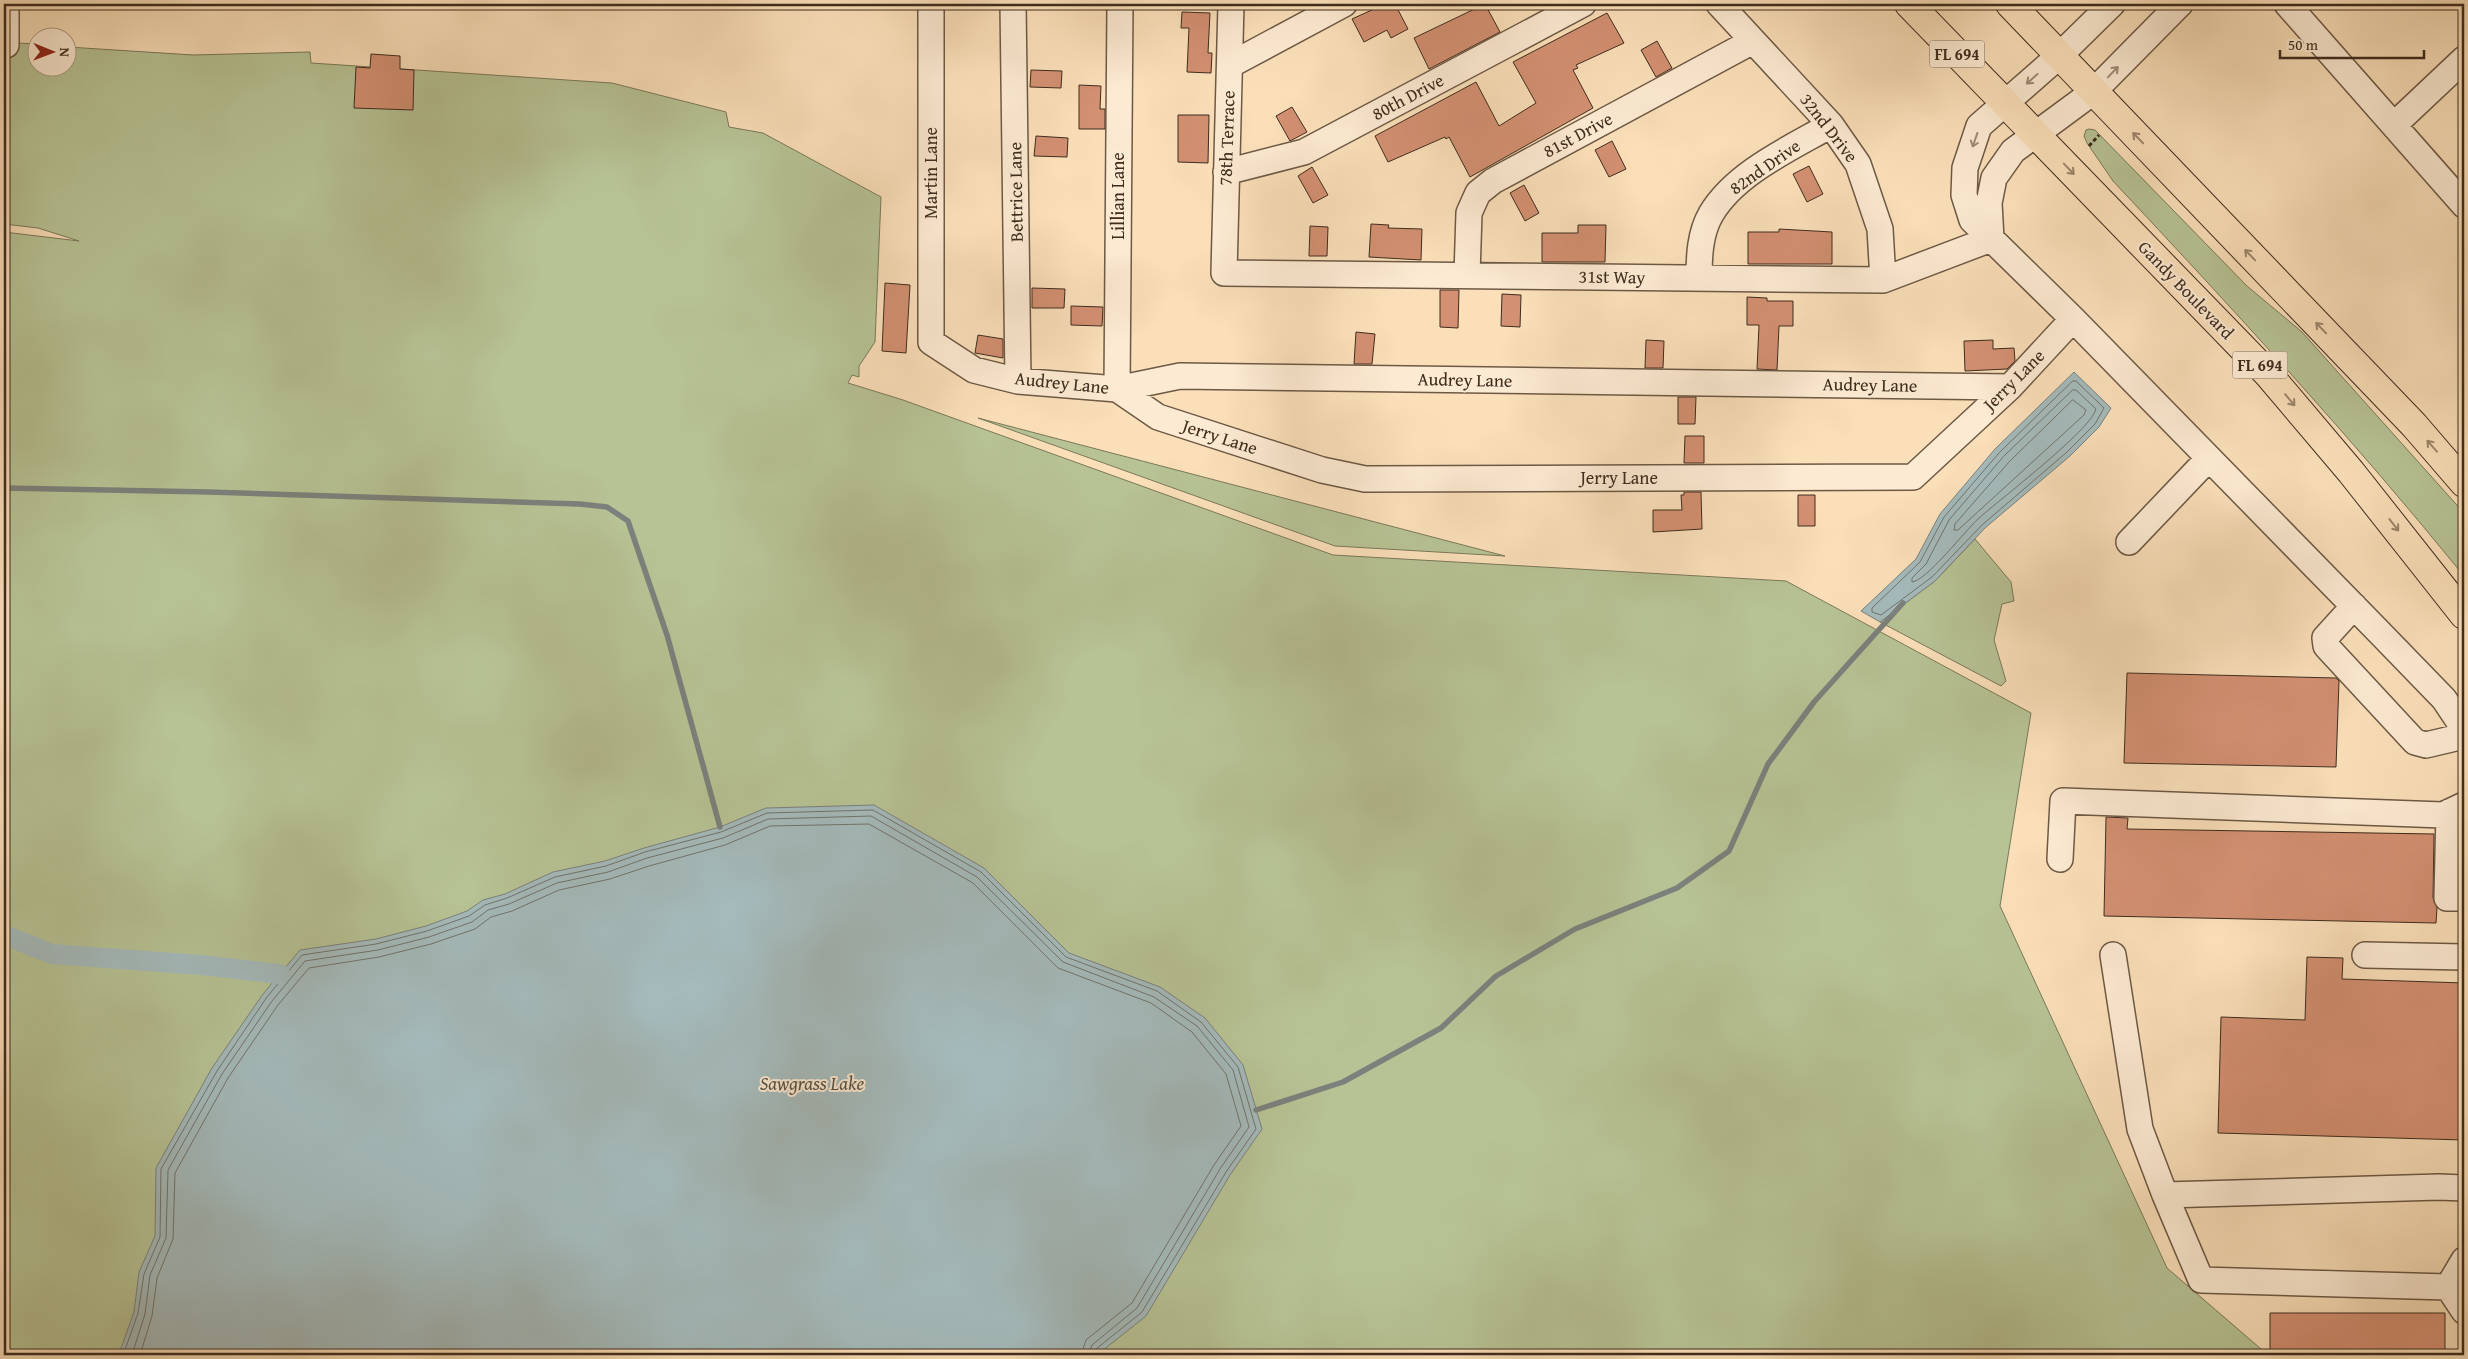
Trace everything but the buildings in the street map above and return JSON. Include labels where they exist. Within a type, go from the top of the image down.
[{"type":"highway","name":"Gandy Boulevard","points":[[1909,4],[2034,135],[2268,374],[2351,472],[2464,615]]},
{"type":"highway","points":[[2010,4],[2414,425],[2464,483]]},
{"type":"street","points":[[6,4],[6,45]]},
{"type":"street","name":"Martin Lane","points":[[931,4],[932,342]]},
{"type":"street","name":"Bettrice Lane","points":[[1013,4],[1018,381]]},
{"type":"street","name":"Lillian Lane","points":[[1117,389],[1120,4]]},
{"type":"street","name":"78th Terrace","points":[[1224,273],[1231,4]]},
{"type":"street","points":[[1230,65],[1344,4]]},
{"type":"street","name":"80th Drive","points":[[1226,172],[1304,152],[1583,4]]},
{"type":"street","name":"32nd Drive","points":[[1719,4],[1831,125],[1858,164],[1880,229],[1883,280]]},
{"type":"street","points":[[2112,4],[2060,55],[1980,126],[1965,168],[1964,196],[1972,220],[2073,319],[2444,699],[2464,729]]},
{"type":"street","points":[[1992,239],[1989,203],[1994,178],[2013,151],[2094,92],[2180,4]]},
{"type":"street","points":[[2288,4],[2464,205]]},
{"type":"street","name":"81st Drive","points":[[1467,275],[1469,213],[1478,193],[1492,181],[1753,41]]},
{"type":"street","points":[[2394,125],[2464,59]]},
{"type":"street","name":"82nd Drive","points":[[1699,278],[1699,249],[1710,215],[1729,189],[1773,158],[1831,125]]},
{"type":"street","name":"31st Way","points":[[1224,273],[1883,280],[1992,239]]},
{"type":"street","name":"Jerry Lane","points":[[1117,389],[1158,417],[1322,470],[1365,479],[1913,477],[2010,387],[2073,319]]},
{"type":"street","name":"Audrey Lane","points":[[932,342],[974,370],[1018,381],[1117,389],[1180,376],[2010,387]]},
{"type":"street","points":[[2129,542],[2209,458]]},
{"type":"street","points":[[2354,606],[2325,638],[2326,646],[2415,742],[2426,745],[2464,736]]},
{"type":"street","points":[[2060,859],[2063,801],[2442,815],[2457,809],[2447,898],[2464,898]]},
{"type":"street","points":[[2112,955],[2140,1129],[2165,1195],[2201,1280],[2448,1287]]},
{"type":"street","points":[[2365,955],[2464,957]]},
{"type":"street","points":[[2165,1195],[2439,1187],[2464,1188]]},
{"type":"street","points":[[2448,1287],[2464,1260]]},
{"type":"street","points":[[2448,1287],[2464,1311]]},
{"type":"path","points":[[2089,146],[2099,135]]},
{"type":"green space","points":[[17,43],[28,44],[28,78],[78,78],[78,48],[193,55],[310,52],[311,63],[612,83],[726,112],[729,127],[763,133],[881,197],[875,342],[859,366],[859,377],[852,375],[848,383],[903,400],[1333,555],[1786,581],[2031,713],[2000,906],[2167,1268],[2268,1355],[4,1355],[4,232],[79,241],[38,228],[4,224],[4,55],[16,55]]},
{"type":"green space","points":[[2086,130],[2095,130],[2247,286],[2302,332],[2464,513],[2464,576],[2292,376],[2113,181],[2087,143],[2084,136]]},
{"type":"green space","points":[[978,418],[1505,556],[1335,546]]},
{"type":"green space","points":[[1975,539],[2011,582],[2014,601],[2002,604],[1994,640],[2006,681],[2001,686],[1880,622],[1935,581]]},
{"type":"water","points":[[2074,372],[2111,408],[2099,427],[2070,456],[1985,528],[1935,581],[1880,622],[1861,611],[1916,559],[1940,514],[1995,449]]},
{"type":"water","name":"Sawgrass Lake","points":[[874,805],[984,868],[1069,953],[1160,987],[1205,1018],[1243,1065],[1262,1129],[1230,1175],[1146,1316],[1097,1355],[121,1355],[120,1351],[134,1312],[139,1272],[155,1236],[156,1168],[212,1068],[263,994],[300,950],[376,939],[426,926],[467,911],[483,900],[505,894],[553,872],[605,861],[720,827],[766,808]]},
{"type":"waterway","points":[[4,488],[209,492],[580,504],[607,507],[628,521],[667,635],[720,827]]},
{"type":"waterway","points":[[1256,1110],[1343,1082],[1441,1028],[1496,976],[1575,929],[1677,888],[1729,851],[1768,764],[1814,702],[1903,603]]},
{"type":"waterway","points":[[4,935],[52,954],[201,965],[280,974]]}]
